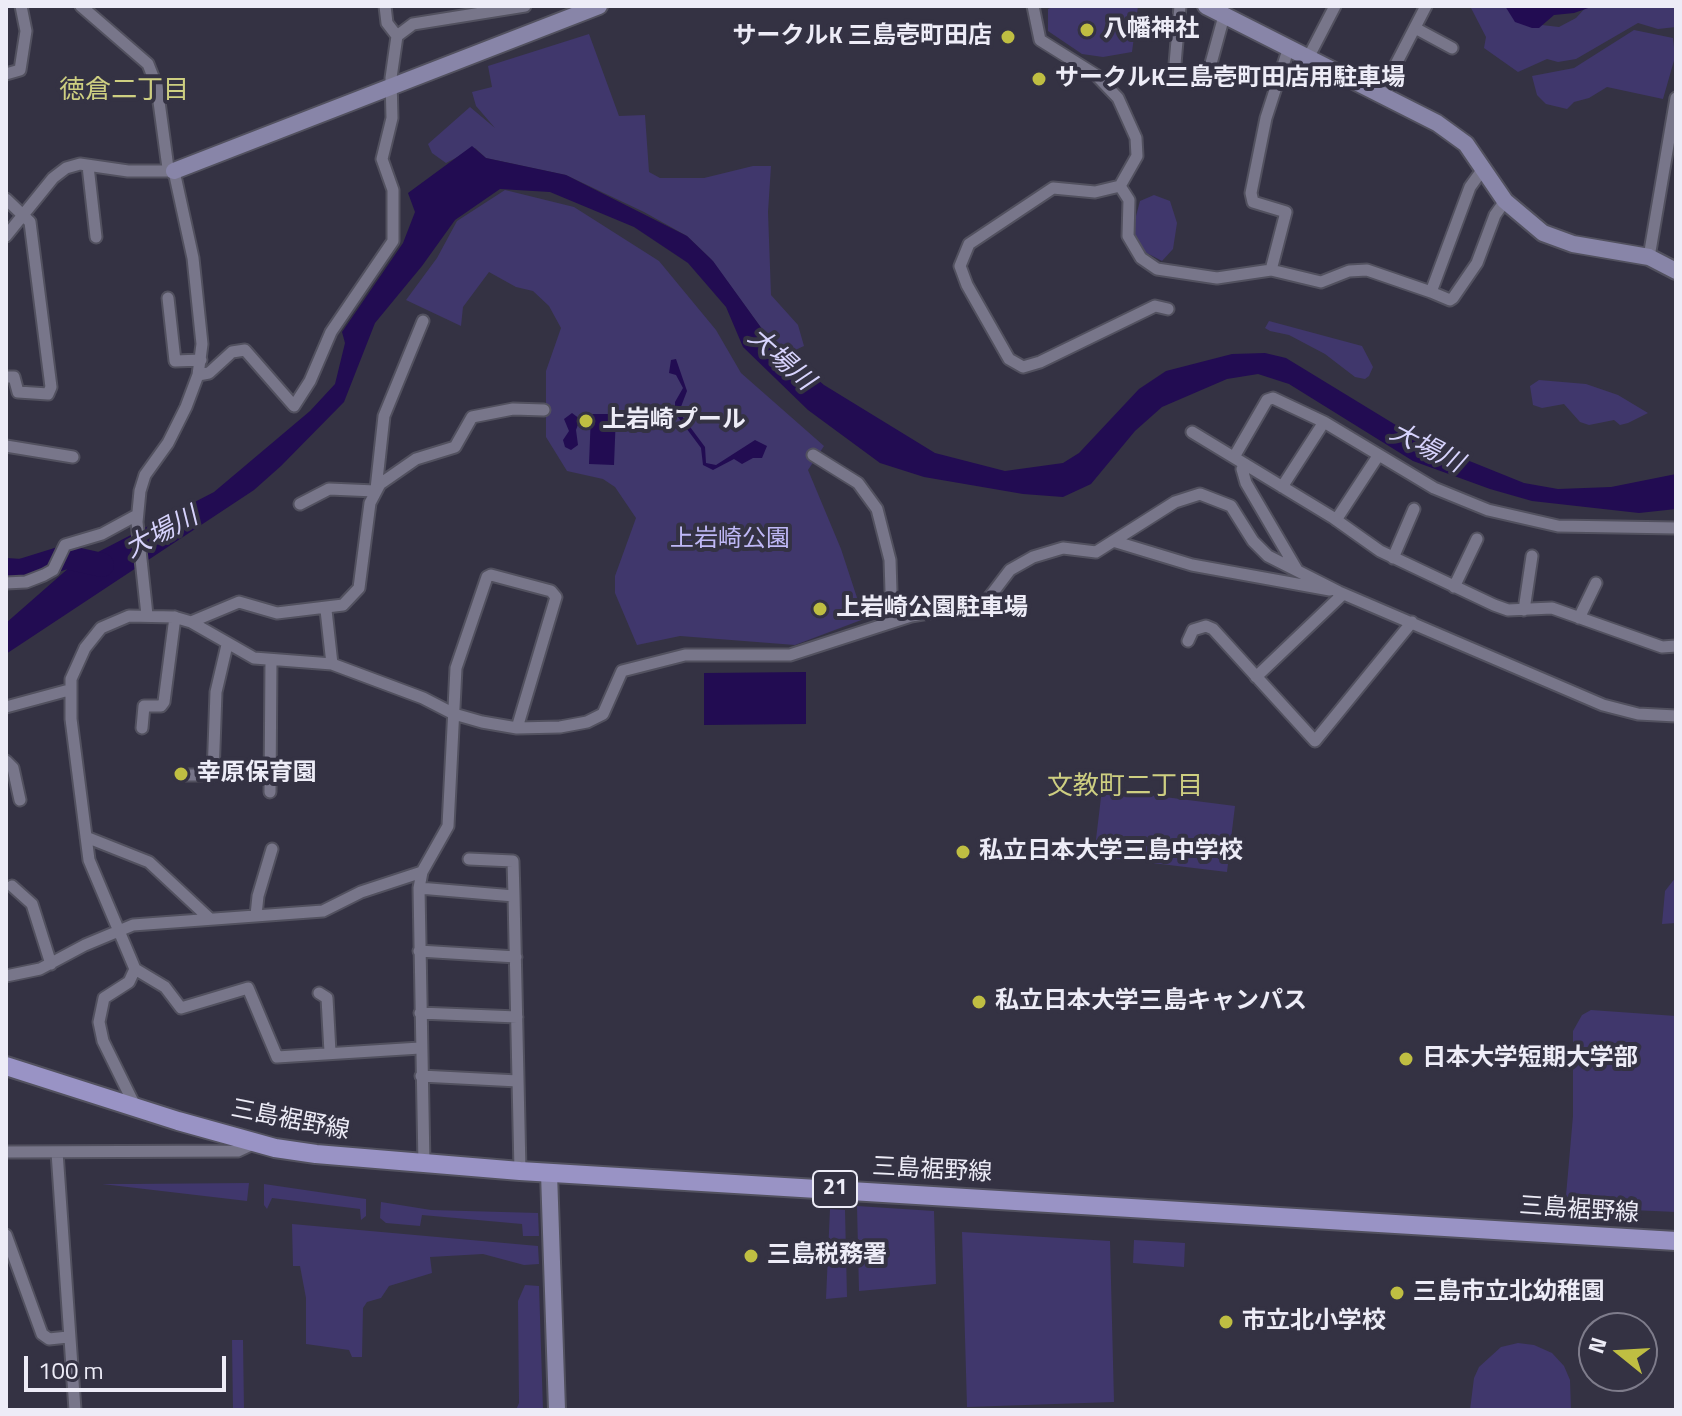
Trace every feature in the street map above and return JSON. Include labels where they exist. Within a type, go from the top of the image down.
[{"type":"main road","name":"三島裾野線","points":[[6,1066],[256,1143],[316,1154],[549,1173],[1676,1241]]},
{"type":"street","points":[[6,74],[20,70],[26,31],[21,6]]},
{"type":"street","points":[[81,6],[140,56],[153,73],[171,169],[193,258],[200,314],[201,360],[198,375],[168,443],[145,475],[137,519],[147,615]]},
{"type":"street","points":[[198,375],[205,376],[232,352],[245,350],[294,406],[302,396],[331,332],[393,241],[393,190],[382,159],[392,118],[391,84],[397,36],[387,23],[385,6]]},
{"type":"street","points":[[397,36],[413,24],[525,6]]},
{"type":"street","points":[[6,236],[53,178],[66,168],[88,166],[128,171],[171,169],[599,6]]},
{"type":"street","points":[[1033,6],[1040,40],[1107,84],[1125,111],[1138,145],[1134,164],[1120,186],[1095,192],[1053,188],[969,244],[961,261],[963,275],[1009,359],[1023,367],[1040,362],[1155,306],[1168,309]]},
{"type":"street","points":[[1175,64],[1180,6]]},
{"type":"street","points":[[1206,6],[1227,13],[1307,60],[1437,123],[1466,144],[1505,201],[1534,227],[1554,237],[1649,257],[1676,271]]},
{"type":"street","points":[[1307,60],[1335,6]]},
{"type":"street","points":[[1380,95],[1426,6]]},
{"type":"street","points":[[1207,78],[1227,13]]},
{"type":"street","points":[[1415,28],[1452,48]]},
{"type":"street","points":[[1271,270],[1286,212],[1253,202],[1251,193],[1266,118],[1288,50]]},
{"type":"street","points":[[1649,257],[1676,98]]},
{"type":"street","points":[[88,166],[96,237]]},
{"type":"street","points":[[1431,292],[1470,187],[1483,169]]},
{"type":"street","points":[[1120,186],[1129,200],[1128,236],[1149,265],[1170,273],[1217,278],[1271,270],[1321,282],[1349,271],[1367,270],[1450,300],[1477,263],[1495,215],[1505,201]]},
{"type":"street","points":[[6,199],[30,222],[51,387],[48,394],[18,392],[14,377],[6,377]]},
{"type":"street","points":[[168,298],[175,361],[201,360]]},
{"type":"street","points":[[191,622],[239,602],[277,613],[326,610],[343,605],[357,594],[376,490],[384,416],[423,321]]},
{"type":"street","points":[[1234,457],[1269,398],[1299,407],[1434,488],[1515,518],[1591,529],[1676,528]]},
{"type":"street","points":[[300,504],[329,489],[376,490],[416,459],[455,447],[472,417],[513,409],[544,410]]},
{"type":"street","points":[[1282,487],[1324,422]]},
{"type":"street","points":[[1192,432],[1393,558],[1454,587],[1508,610],[1542,606],[1662,647],[1676,646]]},
{"type":"street","points":[[6,446],[73,457]]},
{"type":"street","points":[[813,455],[858,483],[877,509],[890,560],[892,622]]},
{"type":"street","points":[[1336,520],[1378,456]]},
{"type":"street","points":[[1245,464],[1242,469],[1246,483],[1297,570]]},
{"type":"street","points":[[420,1048],[277,1057],[248,988],[181,1008],[165,987],[135,969],[95,878],[86,837],[69,690],[79,659],[93,635],[122,618],[147,615],[175,617],[191,622],[254,658],[332,664],[398,687],[454,714],[517,728],[573,724],[603,714],[622,671],[685,655],[790,655],[892,622],[988,599],[1010,570],[1044,552],[1063,548],[1091,553],[1175,502],[1200,494],[1231,506],[1253,541],[1268,556],[1341,593],[1603,705],[1638,714],[1676,716]]},
{"type":"street","points":[[1393,558],[1414,509]]},
{"type":"street","points":[[6,583],[26,582],[53,570],[62,549],[137,519]]},
{"type":"street","points":[[1454,587],[1477,539]]},
{"type":"street","points":[[1113,541],[1192,565],[1341,593]]},
{"type":"street","points":[[1524,610],[1532,556]]},
{"type":"street","points":[[424,1165],[419,888],[422,872],[449,820],[456,668],[487,577],[500,576],[551,591],[556,597],[517,728]]},
{"type":"street","points":[[1579,618],[1596,583]]},
{"type":"street","points":[[1256,677],[1341,593]]},
{"type":"street","points":[[326,610],[332,664]]},
{"type":"street","points":[[142,728],[144,706],[161,706],[164,702],[175,617]]},
{"type":"street","points":[[1188,641],[1193,630],[1210,627],[1315,741],[1412,622]]},
{"type":"street","points":[[183,775],[213,775],[216,692],[227,645]]},
{"type":"street","points":[[270,792],[271,660]]},
{"type":"street","points":[[6,707],[69,690]]},
{"type":"street","points":[[6,761],[13,768],[20,800]]},
{"type":"street","points":[[86,837],[149,862],[209,918]]},
{"type":"street","points":[[256,915],[258,896],[272,849]]},
{"type":"street","points":[[469,859],[513,861],[520,1171]]},
{"type":"street","points":[[6,976],[51,964],[120,930],[209,918],[323,911],[361,892],[422,872]]},
{"type":"street","points":[[12,886],[32,904],[51,964]]},
{"type":"street","points":[[419,888],[514,896]]},
{"type":"street","points":[[419,951],[516,957]]},
{"type":"street","points":[[135,969],[129,982],[104,998],[99,1022],[103,1041],[136,1108]]},
{"type":"street","points":[[319,993],[327,998],[330,1052]]},
{"type":"street","points":[[420,1013],[517,1017]]},
{"type":"street","points":[[421,1076],[518,1081]]},
{"type":"street","points":[[6,1152],[238,1151],[256,1143]]},
{"type":"street","points":[[57,1152],[75,1410]]},
{"type":"street","points":[[549,1173],[557,1410]]},
{"type":"street","points":[[8,1243],[42,1334],[49,1339],[68,1337]]},
{"type":"green space","points":[[1055,6],[1138,6],[1132,52],[1103,57],[1082,54],[1048,31],[1048,9]]},
{"type":"green space","points":[[1470,6],[1505,6],[1542,25],[1559,27],[1576,18],[1587,6],[1676,6],[1676,27],[1658,29],[1638,23],[1576,59],[1558,62],[1547,59],[1518,72],[1484,48],[1486,37]]},
{"type":"green space","points":[[1634,30],[1673,38],[1675,57],[1663,99],[1607,87],[1589,98],[1574,102],[1567,109],[1546,104],[1537,95],[1532,76],[1574,68]]},
{"type":"green space","points":[[589,34],[619,116],[645,115],[649,172],[660,178],[704,178],[753,166],[771,166],[768,212],[771,295],[798,325],[804,346],[791,352],[770,340],[711,259],[687,236],[644,212],[566,175],[486,158],[475,148],[446,163],[432,153],[428,144],[470,107],[495,128],[476,106],[472,92],[492,87],[488,66]]},
{"type":"green space","name":"上岩崎公園","points":[[505,190],[574,207],[659,261],[716,330],[741,373],[824,446],[808,470],[841,549],[864,619],[795,645],[680,636],[637,645],[615,593],[615,576],[636,518],[615,487],[603,479],[567,471],[546,437],[546,371],[561,328],[549,306],[533,291],[516,287],[489,272],[463,307],[461,326],[406,300],[437,258],[457,221]]},
{"type":"green space","points":[[1154,195],[1170,201],[1177,223],[1173,249],[1162,261],[1141,250],[1132,231],[1140,201]]},
{"type":"green space","points":[[1269,321],[1362,346],[1373,367],[1369,376],[1365,379],[1355,377],[1325,354],[1289,335],[1270,331],[1265,328]]},
{"type":"green space","points":[[1539,380],[1586,384],[1618,395],[1648,413],[1620,425],[1614,420],[1589,425],[1580,422],[1564,404],[1542,408],[1533,405],[1530,386]]},
{"type":"green space","points":[[1102,789],[1235,806],[1227,872],[1094,856]]},
{"type":"green space","points":[[1676,877],[1676,923],[1662,924],[1665,891]]},
{"type":"green space","points":[[1591,1010],[1676,1016],[1676,1212],[1565,1207],[1573,1116],[1573,1031],[1582,1015]]},
{"type":"green space","points":[[249,1183],[247,1201],[102,1184],[130,1184]]},
{"type":"green space","points":[[264,1184],[366,1199],[366,1216],[361,1220],[360,1209],[272,1198],[267,1209],[264,1205]]},
{"type":"green space","points":[[381,1202],[431,1210],[538,1213],[539,1236],[523,1236],[522,1224],[422,1215],[420,1226],[386,1223],[380,1218]]},
{"type":"green space","points":[[857,1206],[934,1211],[936,1284],[859,1291]]},
{"type":"green space","points":[[830,1209],[845,1210],[847,1297],[826,1299]]},
{"type":"green space","points":[[292,1224],[538,1246],[539,1264],[524,1265],[483,1254],[430,1257],[432,1273],[389,1286],[381,1298],[367,1302],[363,1308],[362,1357],[352,1357],[349,1350],[306,1344],[306,1298],[300,1266],[293,1266]]},
{"type":"green space","points":[[962,1232],[1110,1241],[1114,1402],[967,1407]]},
{"type":"green space","points":[[1134,1240],[1185,1243],[1184,1267],[1133,1263]]},
{"type":"green space","points":[[525,1285],[539,1286],[543,1410],[516,1410],[519,1403],[518,1301]]},
{"type":"green space","points":[[232,1340],[243,1340],[244,1410],[233,1410]]},
{"type":"green space","points":[[1518,1343],[1534,1345],[1552,1353],[1564,1366],[1570,1380],[1571,1410],[1470,1410],[1474,1378],[1479,1367],[1501,1347]]},
{"type":"water","points":[[1505,6],[1594,6],[1574,13],[1554,15],[1539,28],[1532,28],[1515,22]]},
{"type":"water","name":"大場川","points":[[472,146],[486,158],[566,175],[687,236],[713,261],[770,340],[824,385],[935,453],[1005,471],[1063,463],[1079,453],[1139,389],[1166,371],[1232,354],[1265,353],[1286,358],[1445,455],[1467,460],[1524,483],[1558,489],[1611,487],[1676,474],[1676,509],[1639,513],[1532,501],[1490,489],[1413,461],[1289,384],[1258,374],[1227,379],[1162,407],[1135,431],[1091,484],[1063,497],[1023,494],[924,477],[880,463],[808,410],[743,347],[726,307],[688,263],[634,227],[550,192],[500,189],[455,220],[375,323],[344,402],[281,466],[254,490],[6,654],[6,623],[71,566],[214,492],[310,411],[335,384],[345,343],[342,332],[403,243],[415,212],[408,193]]},
{"type":"water","points":[[676,359],[687,391],[679,412],[705,447],[706,463],[716,465],[755,440],[767,446],[762,458],[753,458],[742,464],[734,459],[713,470],[703,465],[701,448],[675,413],[675,402],[683,388],[676,375],[669,373],[671,360]]},
{"type":"water","points":[[572,413],[580,419],[576,430],[578,445],[571,450],[565,447],[563,440],[569,431],[564,419]]},
{"type":"water","points":[[591,414],[616,414],[614,465],[589,464]]},
{"type":"water","points":[[806,672],[806,724],[704,725],[704,673]]},
{"type":"waterway","points":[[6,570],[21,571],[66,557],[102,565]]},
{"type":"place","name":"八幡神社","points":[[1087,30]]},
{"type":"place","name":"サークルK 三島壱町田店","points":[[1008,37]]},
{"type":"place","name":"サークルK三島壱町田店用駐車場","points":[[1039,79]]},
{"type":"place","name":"上岩崎プール","points":[[586,421]]},
{"type":"place","name":"上岩崎公園駐車場","points":[[820,609]]},
{"type":"place","name":"幸原保育園","points":[[181,774]]},
{"type":"place","name":"私立日本大学三島中学校","points":[[963,852]]},
{"type":"place","name":"私立日本大学三島キャンパス","points":[[979,1002]]},
{"type":"place","name":"日本大学短期大学部","points":[[1406,1059]]},
{"type":"place","name":"三島税務署","points":[[751,1256]]},
{"type":"place","name":"三島市立北幼稚園","points":[[1397,1293]]},
{"type":"place","name":"市立北小学校","points":[[1226,1322]]},
{"type":"district","name":"徳倉二丁目","points":[[124,92]]},
{"type":"district","name":"文教町二丁目","points":[[1125,788]]}]
